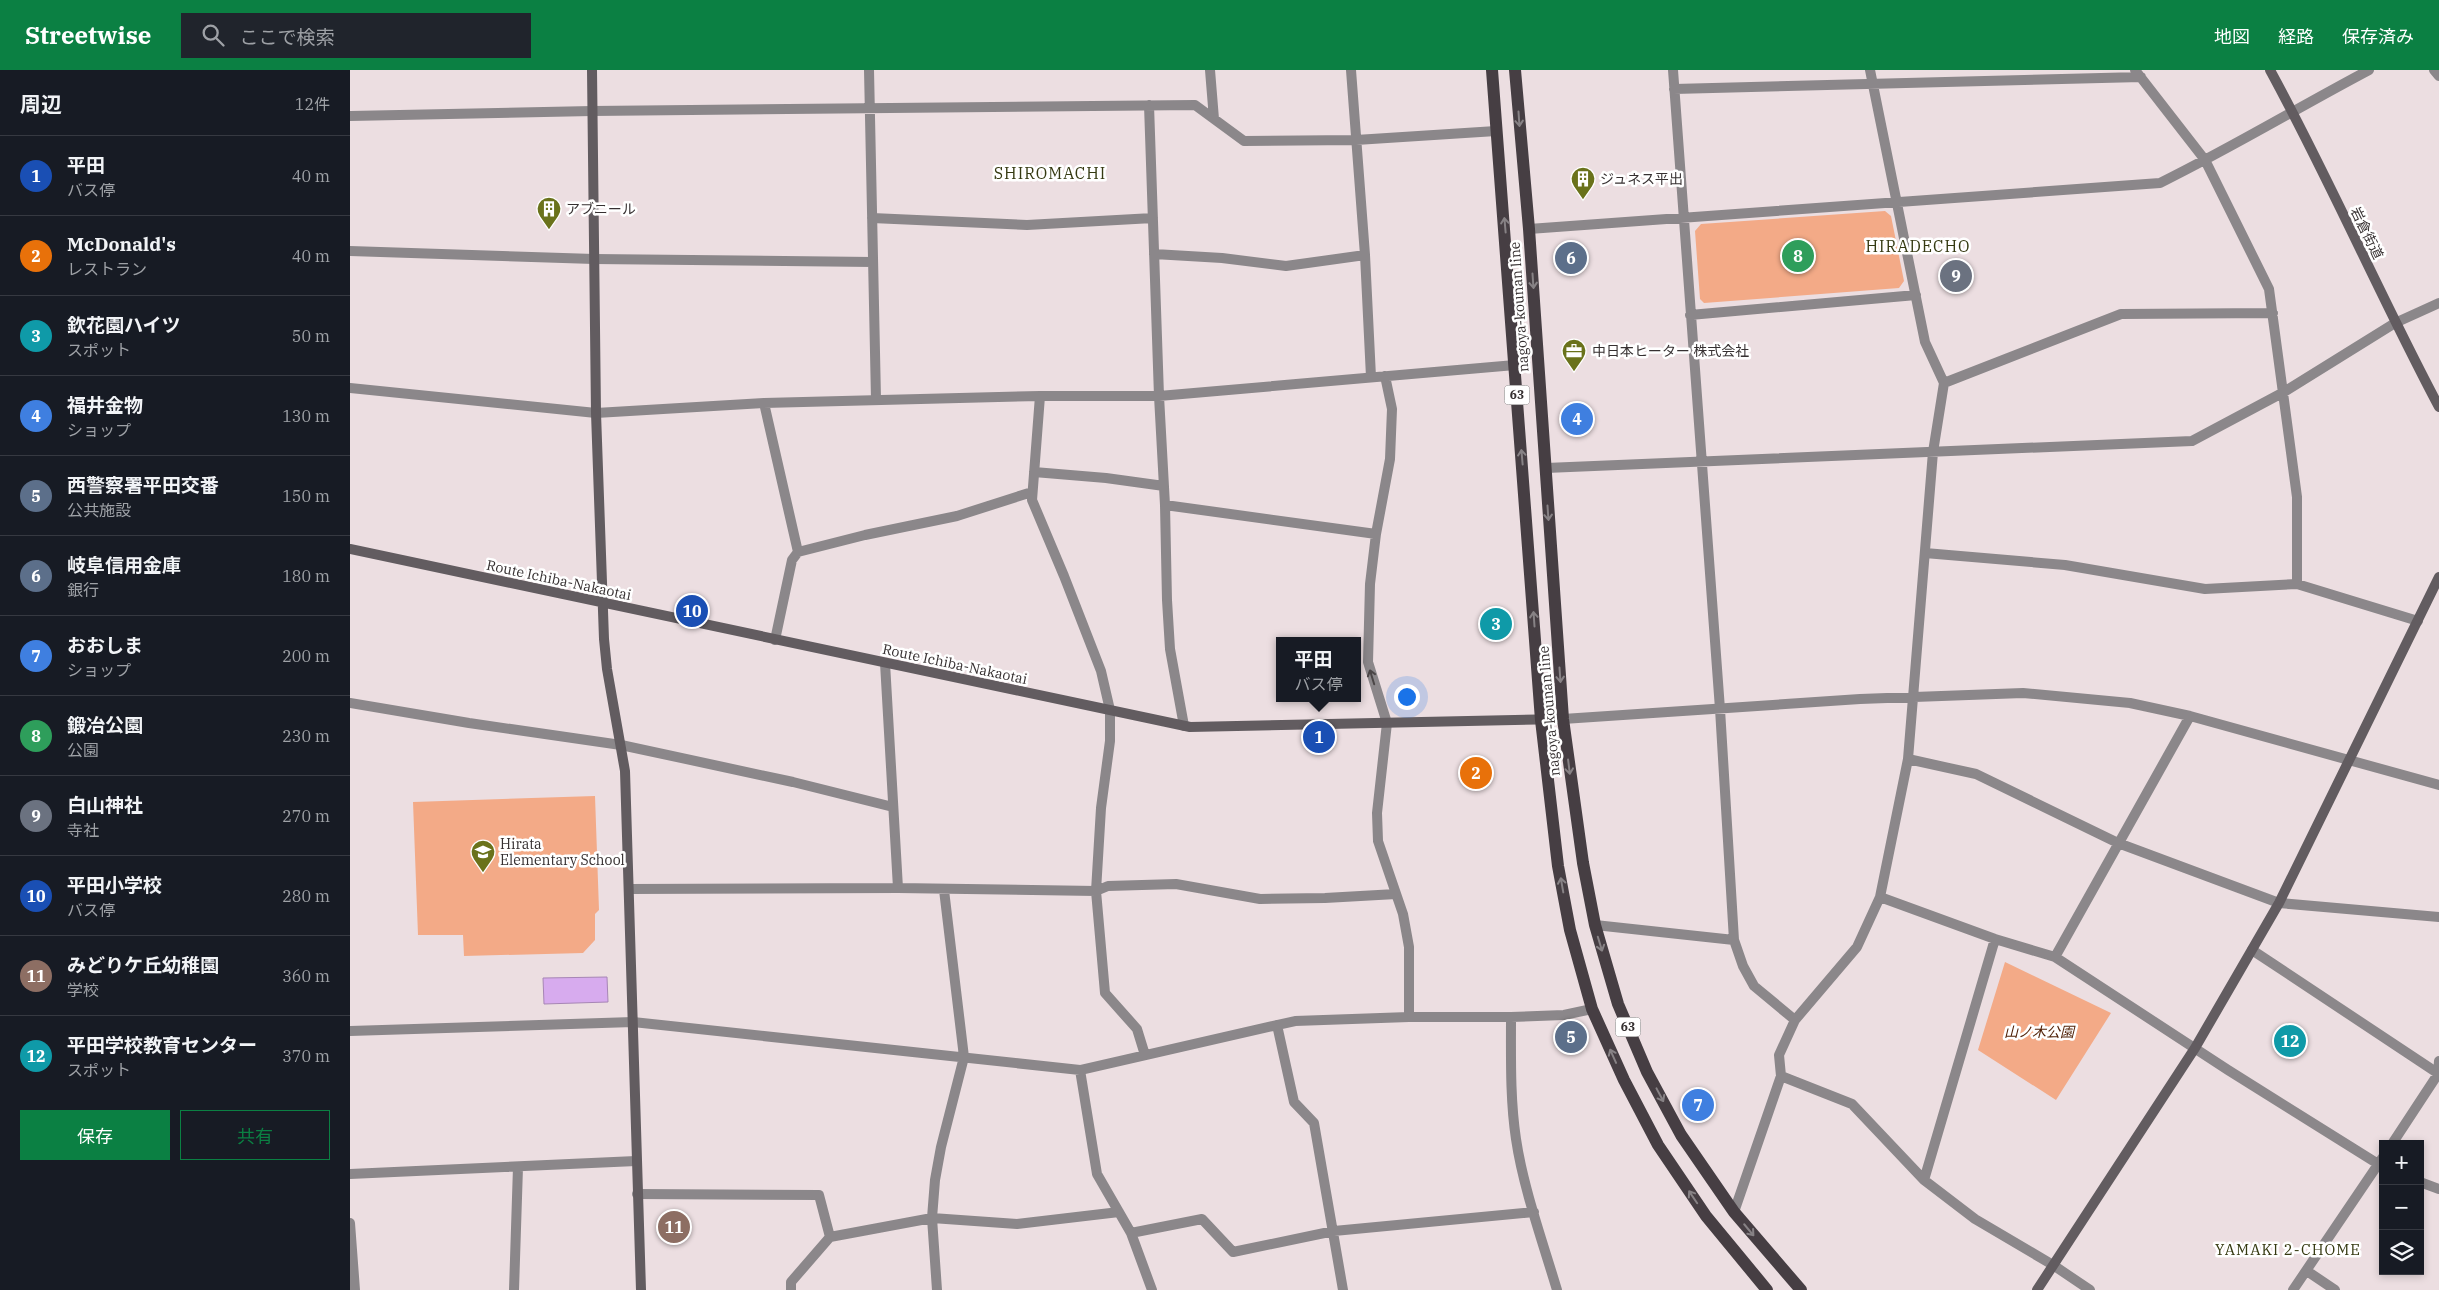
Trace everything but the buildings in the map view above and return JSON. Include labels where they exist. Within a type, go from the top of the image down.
[{"type":"main road","name":"nagoya-kounan line","points":[[1492,70],[1541,720],[1558,866],[1570,930],[1592,1009],[1624,1080],[1658,1145],[1706,1216],[1767,1290]]},
{"type":"main road","name":"nagoya-kounan line","points":[[1515,70],[1529,229],[1563,719],[1582,862],[1595,925],[1618,1004],[1647,1072],[1681,1135],[1734,1212],[1801,1290]]},
{"type":"street","points":[[592,70],[596,413],[605,604],[606,668],[625,771],[641,1290]]},
{"type":"street","points":[[869,70],[876,399]]},
{"type":"street","points":[[1210,70],[1214,119]]},
{"type":"street","points":[[1351,70],[1365,255],[1371,377]]},
{"type":"street","points":[[1673,70],[1720,709],[1734,940],[1743,966],[1754,986],[1795,1020]]},
{"type":"street","points":[[1734,1212],[1781,1076],[1779,1054],[1795,1020],[1857,947],[1880,897],[1908,759],[1933,452],[1944,382],[1925,342],[1870,70]]},
{"type":"street","name":"岩倉街道","points":[[2270,70],[2292,110],[2395,323],[2439,407]]},
{"type":"street","points":[[1529,229],[2160,183],[2369,70]]},
{"type":"street","points":[[2434,70],[2439,76]]},
{"type":"street","points":[[1674,89],[2138,74],[2205,160],[2270,288],[2297,496],[2296,584]]},
{"type":"street","points":[[1149,105],[1170,649],[1184,726]]},
{"type":"street","points":[[350,116],[398,117],[592,111],[1195,105],[1244,141],[1356,140],[1496,131]]},
{"type":"street","points":[[872,218],[1027,226],[1153,218]]},
{"type":"street","points":[[350,251],[594,259],[873,262]]},
{"type":"street","points":[[1154,254],[1222,258],[1286,266],[1365,255]]},
{"type":"street","points":[[1690,315],[1916,295]]},
{"type":"street","points":[[1546,468],[2192,440],[2284,392],[2395,323],[2439,303]]},
{"type":"street","points":[[1944,382],[2121,314],[2273,313]]},
{"type":"street","points":[[350,388],[596,413],[764,402],[1040,396],[1159,396],[1515,365]]},
{"type":"street","points":[[1385,376],[1392,409],[1390,458],[1376,534],[1370,584],[1368,662],[1387,724],[1377,813],[1378,840],[1403,914],[1410,947],[1409,1016]]},
{"type":"street","points":[[1040,396],[1032,500],[1101,671],[1110,710],[1110,741],[1101,808],[1096,891],[1105,993],[1137,1029],[1145,1054]]},
{"type":"street","points":[[764,402],[798,552]]},
{"type":"street","points":[[1034,472],[1106,478],[1164,486]]},
{"type":"street","points":[[775,640],[792,560],[798,552],[865,534],[957,516],[1032,492]]},
{"type":"street","points":[[1165,505],[1376,534]]},
{"type":"street","name":"Route Ichiba-Nakaotai","points":[[350,549],[1184,726],[1387,724],[1563,719]]},
{"type":"street","points":[[1925,553],[2065,565],[2205,589],[2296,584],[2418,621]]},
{"type":"street","points":[[2037,1290],[2195,1048],[2279,903],[2439,576]]},
{"type":"street","points":[[885,663],[898,888]]},
{"type":"street","points":[[1563,719],[1860,699],[2023,693],[2130,703],[2190,716],[2348,762],[2439,785]]},
{"type":"street","points":[[350,703],[469,724],[621,744],[793,782],[893,807]]},
{"type":"street","points":[[2055,956],[2190,716]]},
{"type":"street","points":[[1908,759],[1976,774],[2118,843],[2279,903],[2439,916]]},
{"type":"street","points":[[629,889],[898,888],[1096,891],[1108,886],[1176,884],[1260,898],[1325,898],[1396,894]]},
{"type":"street","points":[[937,1290],[932,1218],[941,1147],[964,1057],[944,890]]},
{"type":"street","points":[[1880,897],[1995,939],[2055,956],[2195,1048],[2379,1162]]},
{"type":"street","points":[[1595,925],[1734,940]]},
{"type":"street","points":[[1924,1180],[1995,939]]},
{"type":"street","points":[[2252,950],[2439,1074]]},
{"type":"street","points":[[350,1031],[633,1022],[1080,1070],[1295,1021],[1409,1016],[1511,1017],[1564,1015],[1592,1009]]},
{"type":"street","points":[[1511,1017],[1511,1070],[1516,1140],[1534,1212],[1557,1290]]},
{"type":"street","points":[[1277,1025],[1294,1102],[1314,1123],[1343,1290]]},
{"type":"street","points":[[2395,1140],[2439,1074],[2439,1061]]},
{"type":"street","points":[[1080,1070],[1097,1174],[1131,1233],[1152,1290]]},
{"type":"street","points":[[1781,1076],[1852,1104],[1924,1180],[1975,1219],[2053,1265],[2090,1290]]},
{"type":"street","points":[[350,1174],[636,1161]]},
{"type":"street","points":[[514,1290],[518,1166]]},
{"type":"street","points":[[2294,1290],[2379,1166]]},
{"type":"street","points":[[2424,1183],[2439,1188]]},
{"type":"street","points":[[638,1194],[819,1195],[830,1237]]},
{"type":"street","points":[[790,1290],[791,1282],[830,1237],[932,1218],[1017,1224],[1119,1212]]},
{"type":"street","points":[[1131,1233],[1202,1220],[1234,1252],[1334,1231],[1534,1212]]},
{"type":"street","points":[[350,1223],[355,1290]]},
{"type":"street","points":[[2307,1271],[2335,1290]]},
{"type":"green space","points":[[1885,211],[1891,216],[1904,281],[1899,288],[1704,303],[1700,299],[1695,231],[1701,224]]},
{"type":"green space","points":[[595,796],[599,910],[595,914],[595,940],[583,953],[464,956],[463,935],[418,935],[413,802]]},
{"type":"green space","name":"山ノ木公園","points":[[2005,962],[2111,1013],[2056,1100],[1978,1050]]},
{"type":"shaded area","points":[[607,977],[608,1002],[544,1004],[543,978]]},
{"type":"place","name":"ジュネス平出","points":[[1583,200]]},
{"type":"place","name":"アブニール","points":[[549,230]]},
{"type":"place","name":"鍛冶公園","points":[[1798,256]]},
{"type":"place","name":"岐阜信用金庫","points":[[1571,258]]},
{"type":"place","name":"白山神社","points":[[1956,276]]},
{"type":"place","name":"中日本ヒーター 株式会社","points":[[1574,372]]},
{"type":"place","name":"福井金物","points":[[1577,419]]},
{"type":"place","name":"平田小学校","points":[[692,611]]},
{"type":"place","name":"欽花園ハイツ","points":[[1496,624]]},
{"type":"place","name":"平田","points":[[1319,737]]},
{"type":"place","name":"McDonald's","points":[[1476,773]]},
{"type":"place","name":"Hirata Elementary School","points":[[483,873]]},
{"type":"place","name":"西警察署平田交番","points":[[1571,1037]]},
{"type":"place","name":"平田学校教育センター","points":[[2290,1041]]},
{"type":"place","name":"おおしま","points":[[1698,1105]]},
{"type":"place","name":"みどりケ丘幼稚園","points":[[674,1227]]},
{"type":"district","name":"SHIROMACHI","points":[[1050,173]]},
{"type":"district","name":"HIRADECHO","points":[[1918,246]]},
{"type":"district","name":"YAMAKI 2-CHOME","points":[[2288,1250]]}]
